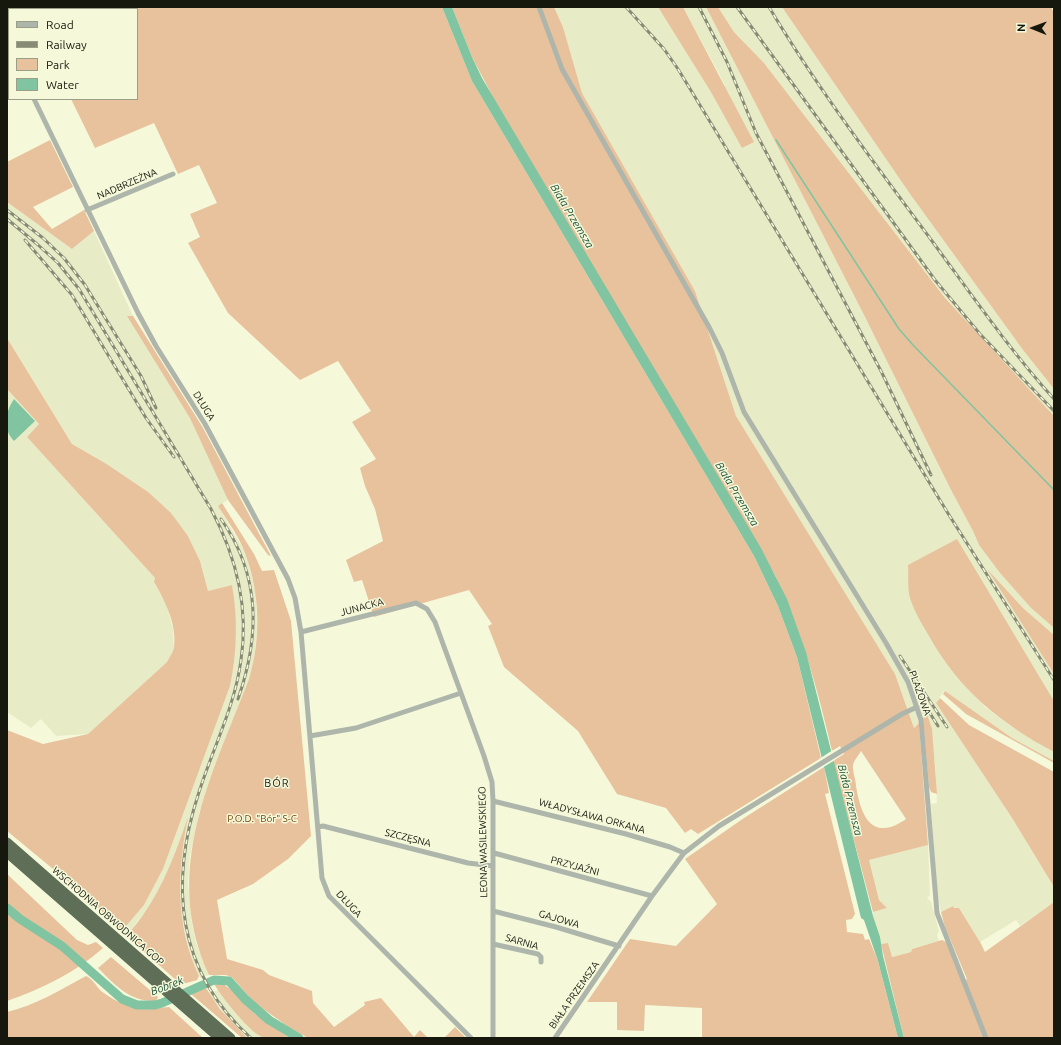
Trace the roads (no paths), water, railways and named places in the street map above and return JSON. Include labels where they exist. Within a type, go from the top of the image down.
[{"type":"highway","name":"WSCHODNIA OBWODNICA GOP","points":[[7,842],[90,921],[219,1038]]},
{"type":"highway","name":"WSCHODNIA OBWODNICA GOP","points":[[7,853],[231,1038]]},
{"type":"street","name":"PLAŻOWA","points":[[539,7],[562,69],[709,327],[722,353],[744,412],[886,643],[908,682],[921,720],[937,913],[986,1038]]},
{"type":"street","name":"DŁUGA","points":[[34,100],[87,210],[156,346],[205,424],[288,580],[295,598],[301,632],[322,878],[329,896],[470,1038]]},
{"type":"street","name":"NADBRZEŻNA","points":[[87,210],[173,174]]},
{"type":"street","name":"JUNACKA","points":[[301,632],[403,605],[416,603],[427,609]]},
{"type":"street","name":"LEONA WASILEWSKIEGO","points":[[427,609],[435,622],[489,770],[494,801],[492,1038]]},
{"type":"street","points":[[310,736],[356,728],[462,693]]},
{"type":"street","name":"BIAŁA PRZEMSZA","points":[[556,1038],[567,1019],[619,946],[652,896],[684,853],[719,826],[842,750],[917,706]]},
{"type":"street","name":"WŁADYSŁAWA ORKANA","points":[[494,801],[626,834],[670,847],[684,853]]},
{"type":"street","name":"SZCZĘSNA","points":[[318,827],[323,826],[468,863],[493,866]]},
{"type":"street","name":"PRZYJAŹNI","points":[[494,853],[652,896]]},
{"type":"street","name":"GAJOWA","points":[[493,911],[556,927],[619,946]]},
{"type":"street","name":"SARNIA","points":[[492,944],[538,954],[541,957],[541,962]]},
{"type":"water","points":[[442,7],[452,7],[482,78],[761,548],[787,599],[806,652],[873,916],[880,937],[883,956],[904,1038],[898,1038],[878,961],[864,920],[861,918],[797,657],[778,606],[754,556],[472,81]]},
{"type":"water","points":[[14,399],[35,421],[14,441],[6,426],[6,420]]},
{"type":"waterway","points":[[776,140],[899,329],[1054,490]]},
{"type":"waterway","name":"Bobrek","points":[[7,908],[20,919],[62,946],[122,999],[137,1005],[155,1005],[214,980],[229,981],[245,999],[269,1020],[299,1038]]},
{"type":"railway","points":[[626,7],[664,49],[678,69],[949,515],[1054,680]]},
{"type":"railway","points":[[699,7],[727,62],[756,133],[882,373],[931,475]]},
{"type":"railway","points":[[737,7],[935,280],[980,334],[1054,411]]},
{"type":"railway","points":[[769,7],[827,97],[868,155],[1021,361],[1054,399]]},
{"type":"railway","points":[[7,210],[43,238],[64,258],[85,285],[141,376],[156,408]]},
{"type":"railway","points":[[7,219],[58,263],[79,289],[211,509],[220,527],[234,563],[242,601],[243,640],[241,660],[234,694],[199,792],[190,826],[184,859],[182,892],[186,924],[194,955],[207,984],[226,1012],[251,1038]]},
{"type":"railway","points":[[25,240],[72,295],[146,418],[174,457]]},
{"type":"railway","points":[[221,519],[244,562],[250,584],[253,607],[253,629],[250,652],[238,699]]},
{"type":"railway","points":[[900,656],[947,727]]},
{"type":"railway","points":[[919,696],[938,726]]},
{"type":"district","name":"BÓR","points":[[277,783]]},
{"type":"water label","name":"Biała Przemsza","points":[[572,216]]},
{"type":"water label","name":"Biała Przemsza","points":[[737,494]]},
{"type":"water label","name":"Biała Przemsza","points":[[850,800]]},
{"type":"park label","name":"P.O.D. \"Bór\" S-C","points":[[262,819]]}]
